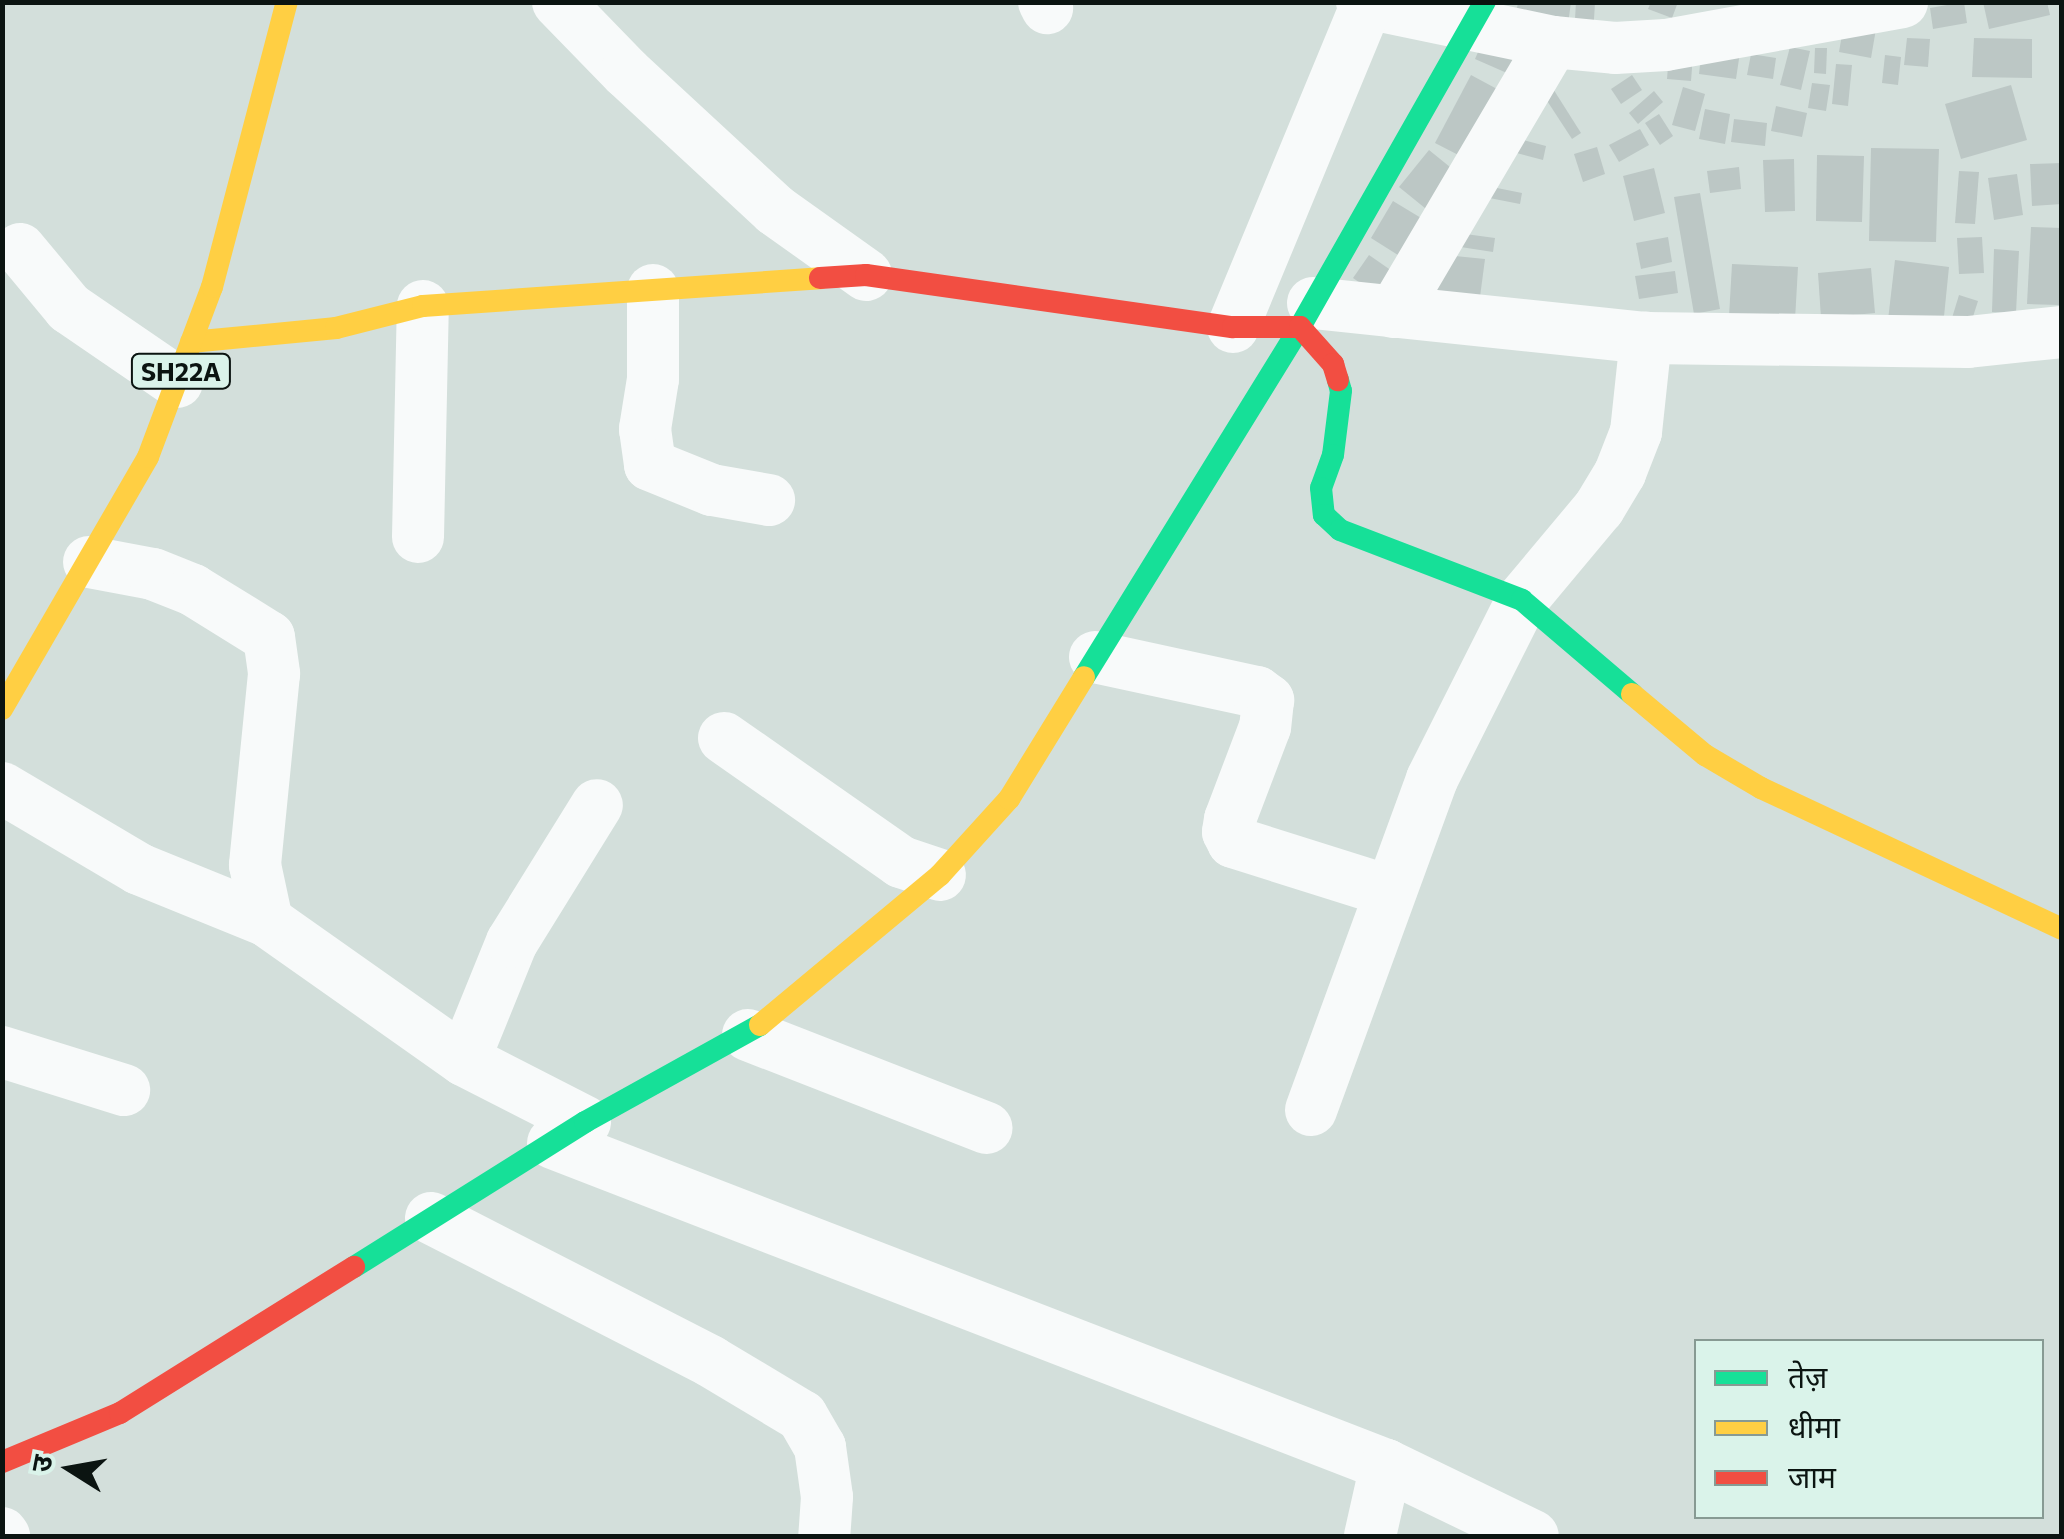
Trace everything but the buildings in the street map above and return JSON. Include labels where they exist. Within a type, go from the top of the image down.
[{"type":"street","name":"SH22A","points":[[2,709],[148,458],[212,287],[287,2]]},
{"type":"street","points":[[558,2],[775,210],[866,276]]},
{"type":"street","points":[[1232,327],[1365,3],[1479,14],[1553,42],[1615,48],[1677,24],[1902,2]]},
{"type":"street","points":[[2,1462],[120,1413],[569,1132],[748,1035],[940,875],[1009,799],[1307,315],[1479,14]]},
{"type":"street","points":[[1394,312],[1553,42]]},
{"type":"street","points":[[20,249],[69,308],[184,362],[423,306],[866,276],[1232,327],[1307,315],[1394,312],[1646,338],[1968,342],[2062,332]]},
{"type":"street","points":[[654,290],[652,379],[645,428],[650,464],[712,490],[769,500]]},
{"type":"street","points":[[418,537],[423,306]]},
{"type":"street","points":[[1307,315],[1333,364],[1341,391],[1333,454],[1322,488],[1324,515],[1340,530],[1522,600],[1705,754],[1761,788],[2062,929]]},
{"type":"street","points":[[1311,1110],[1388,891],[1432,780],[1522,600],[1599,508],[1620,473],[1636,432],[1646,338]]},
{"type":"street","points":[[89,562],[154,574],[193,590],[268,637],[274,674],[255,865],[267,921]]},
{"type":"street","points":[[1094,657],[1257,692],[1268,700],[1265,727],[1230,819],[1228,832],[1234,842],[1388,891]]},
{"type":"street","points":[[724,738],[901,862],[940,875]]},
{"type":"street","points":[[2,788],[139,869],[267,921],[569,1132],[1386,1465],[1533,1536]]},
{"type":"street","points":[[464,1060],[512,942],[597,806]]},
{"type":"street","points":[[748,1035],[988,1128]]},
{"type":"street","points":[[2,1052],[124,1090]]},
{"type":"street","points":[[431,1218],[710,1361],[802,1416],[820,1447],[826,1496],[824,1536]]},
{"type":"street","points":[[1370,1536],[1386,1465]]},
{"type":"traffic: fast","points":[[1084,677],[1300,327],[1485,2]]},
{"type":"traffic: fast","points":[[1338,380],[1341,391],[1333,455],[1321,488],[1324,515],[1340,530],[1522,600],[1632,694]]},
{"type":"traffic: fast","points":[[354,1267],[585,1122],[760,1025]]},
{"type":"traffic: slow","points":[[2,709],[148,457],[212,287],[287,2]]},
{"type":"traffic: slow","points":[[191,342],[336,328],[423,306],[820,278]]},
{"type":"traffic: slow","points":[[760,1025],[940,875],[1009,799],[1084,677]]},
{"type":"traffic: slow","points":[[1632,694],[1705,755],[1761,788],[2062,929]]},
{"type":"traffic: jam","points":[[820,278],[866,275],[1233,327],[1300,327],[1333,364],[1338,380]]},
{"type":"traffic: jam","points":[[2,1462],[120,1413],[354,1267]]}]
